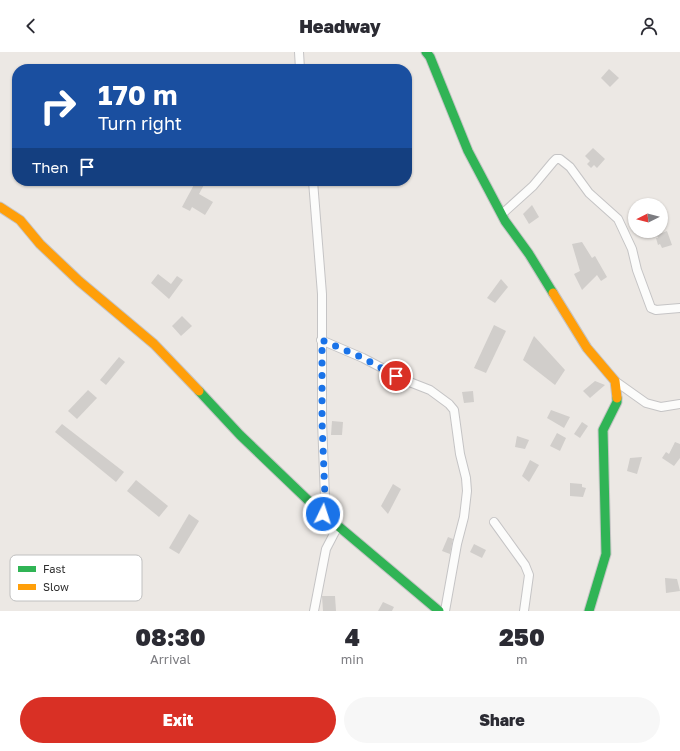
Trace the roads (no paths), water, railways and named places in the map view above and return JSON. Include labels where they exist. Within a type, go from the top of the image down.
[{"type":"street","points":[[299,52],[300,64]]},
{"type":"street","points":[[426,52],[430,57],[468,151],[502,214],[588,348],[615,381],[646,403],[661,407],[680,404]]},
{"type":"street","points":[[502,214],[533,186],[556,159],[560,159],[570,167],[589,193],[618,219],[632,249],[637,270],[651,308],[656,310],[680,308]]},
{"type":"street","points":[[313,186],[322,294],[322,421],[325,498],[323,514]]},
{"type":"street","points":[[0,207],[20,220],[40,244],[79,281],[154,344],[240,435],[323,514],[439,611]]},
{"type":"street","points":[[322,340],[363,358],[407,381],[430,390],[449,404],[454,410],[467,490],[464,516],[456,544],[445,611]]},
{"type":"street","points":[[589,611],[606,554],[602,452],[603,430],[617,402],[618,389],[615,381]]},
{"type":"street","points":[[494,522],[525,566],[528,575],[524,611]]},
{"type":"street","points":[[314,611],[326,549],[338,526]]}]
